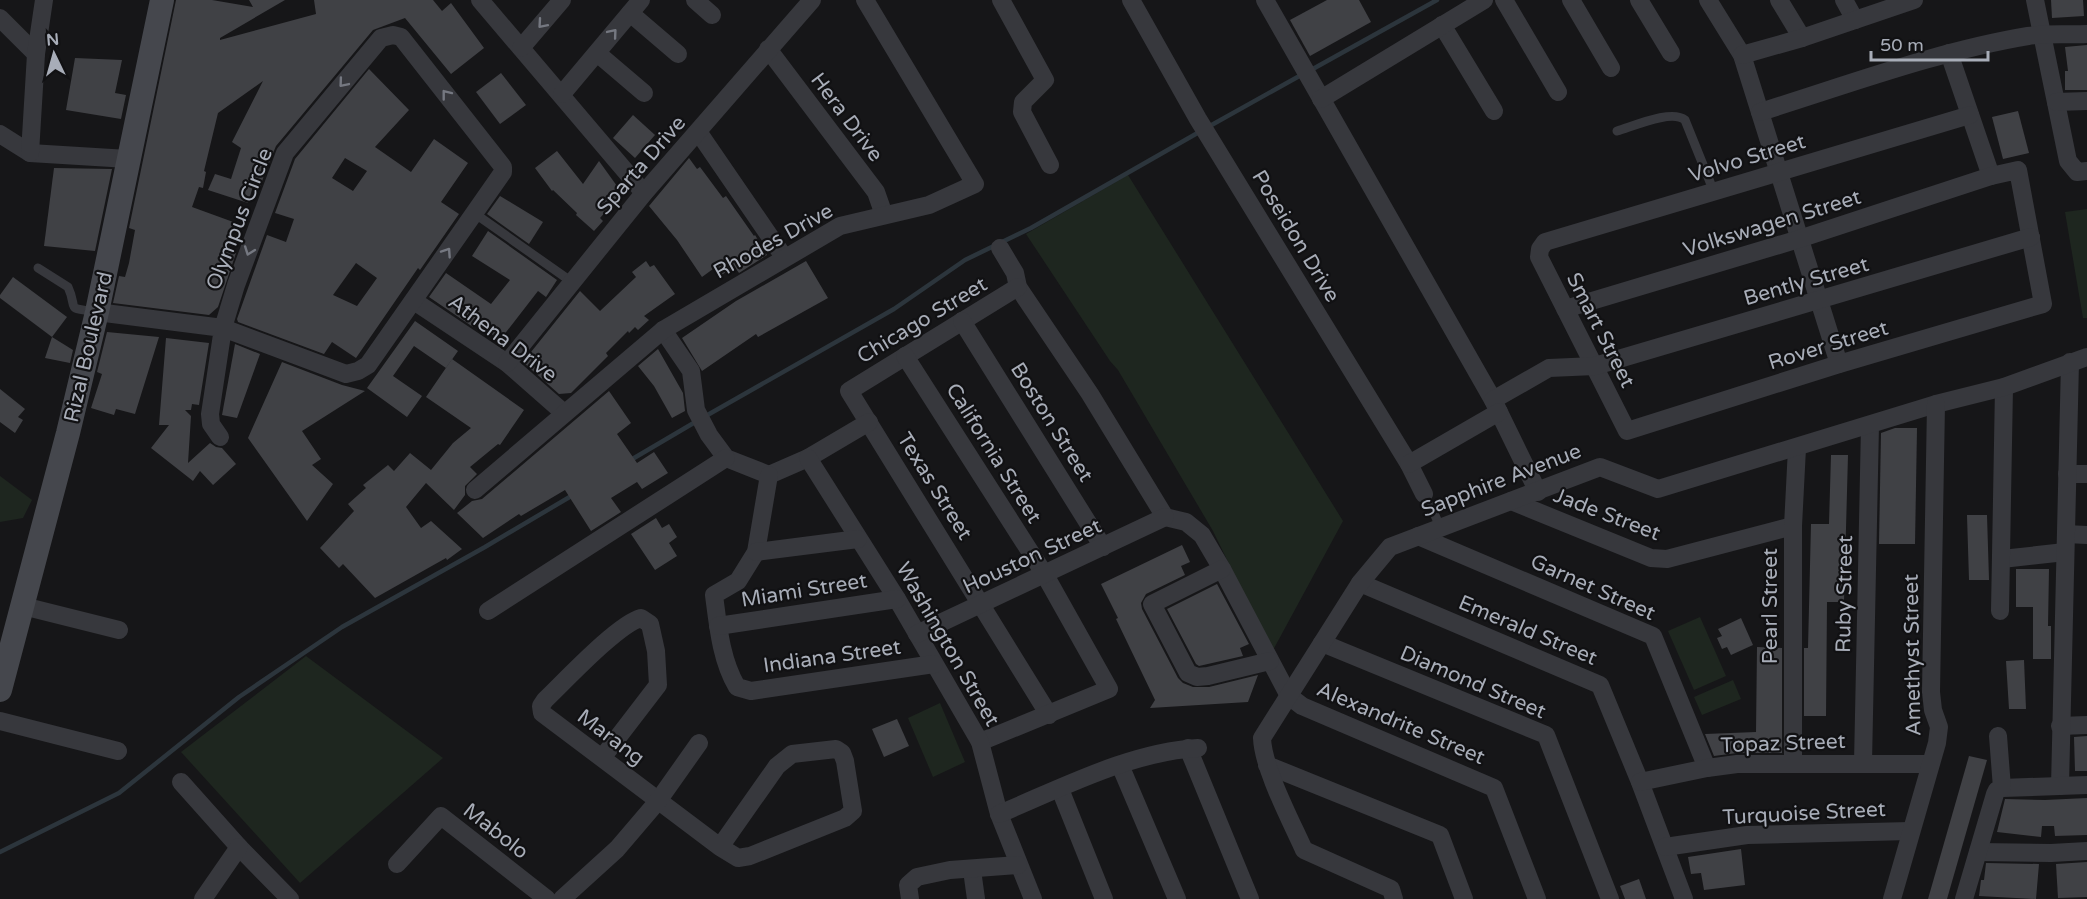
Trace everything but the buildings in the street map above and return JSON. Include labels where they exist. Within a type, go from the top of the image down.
[{"type":"main road","name":"Rizal Boulevard","points":[[0,690],[24,606],[97,312],[162,0]]},
{"type":"street","points":[[30,153],[36,54],[44,0]]},
{"type":"street","points":[[521,48],[562,0]]},
{"type":"street","points":[[695,0],[712,15]]},
{"type":"street","name":"Sparta Drive","points":[[507,363],[645,193],[812,0]]},
{"type":"street","name":"Rhodes Drive","points":[[475,490],[663,330],[840,226],[928,205],[975,184],[865,0]]},
{"type":"street","points":[[1001,0],[1045,80],[1023,102],[1022,112],[1050,165]]},
{"type":"street","name":"Poseidon Drive","points":[[1131,0],[1198,119],[1409,464],[1428,500]]},
{"type":"street","points":[[1265,0],[1496,406],[1538,492]]},
{"type":"street","points":[[1317,94],[1485,0]]},
{"type":"street","points":[[1504,0],[1558,92]]},
{"type":"street","points":[[1571,0],[1611,68]]},
{"type":"street","points":[[1639,0],[1671,53]]},
{"type":"street","points":[[1708,0],[1742,55],[1839,364]]},
{"type":"street","points":[[1779,0],[1802,38]]},
{"type":"street","points":[[1844,0],[1855,20]]},
{"type":"street","points":[[1742,55],[1802,38],[1914,0]]},
{"type":"street","points":[[2035,0],[2068,160],[2082,172]]},
{"type":"street","points":[[482,1],[562,94],[605,149],[645,193]]},
{"type":"street","points":[[562,94],[636,7],[678,54]]},
{"type":"street","points":[[0,18],[36,54]]},
{"type":"street","points":[[1442,25],[1494,111]]},
{"type":"street","points":[[1760,112],[1987,44],[2043,35],[2087,34]]},
{"type":"street","name":"Olympus Circle","points":[[97,312],[223,328],[346,374],[368,365],[503,172],[503,167],[401,37],[393,35],[381,38],[285,153],[236,285],[223,328]]},
{"type":"street","name":"Hera Drive","points":[[768,49],[876,192],[884,215]]},
{"type":"street","points":[[597,53],[644,93]]},
{"type":"street","points":[[1949,54],[1991,176]]},
{"type":"street","points":[[2056,102],[2087,101]]},
{"type":"street","name":"Volvo Street","points":[[1540,249],[1545,242],[1970,115]]},
{"type":"street","points":[[699,133],[784,257]]},
{"type":"street","points":[[0,134],[30,153],[128,159]]},
{"type":"street","name":"Volkswagen Street","points":[[1565,309],[1799,239],[1991,176],[2018,170],[2031,237]]},
{"type":"street","name":"Bently Street","points":[[1409,464],[1549,368],[1595,366],[2031,237]]},
{"type":"street","name":"Rover Street","points":[[1627,431],[1839,364],[2043,304],[2031,237]]},
{"type":"street","points":[[1000,249],[1015,273],[1018,287],[1090,394],[1166,517]]},
{"type":"street","name":"Smart Street","points":[[1540,249],[1539,257],[1627,431]]},
{"type":"street","name":"Chicago Street","points":[[849,391],[1018,287]]},
{"type":"street","name":"Athena Drive","points":[[414,301],[507,363],[564,413]]},
{"type":"street","name":"Boston Street","points":[[962,321],[1103,547]]},
{"type":"street","points":[[220,438],[211,424],[210,414],[223,328]]},
{"type":"street","points":[[663,330],[691,371],[696,410],[709,435],[726,458],[746,467],[769,475],[808,458],[869,422]]},
{"type":"street","name":"California Street","points":[[905,356],[1045,575],[1109,689],[1049,715]]},
{"type":"street","points":[[2060,786],[2067,474],[2078,419],[2078,360]]},
{"type":"street","name":"Sapphire Avenue","points":[[1289,696],[1360,583],[1390,547],[1600,467],[1658,489],[1973,393],[2004,387],[2078,360]]},
{"type":"street","points":[[2000,611],[2004,387]]},
{"type":"street","name":"Texas Street","points":[[849,391],[1049,715]]},
{"type":"street","name":"Amethyst Street","points":[[1892,899],[1937,742],[1939,727],[1933,710],[1931,692],[1936,404]]},
{"type":"street","name":"Ruby Street","points":[[1863,763],[1870,425]]},
{"type":"street","name":"Pearl Street","points":[[1793,764],[1793,526],[1797,448]]},
{"type":"street","points":[[488,611],[726,458]]},
{"type":"street","name":"Washington Street","points":[[808,458],[897,599],[980,742],[999,814],[1033,899]]},
{"type":"street","points":[[2067,474],[2087,474]]},
{"type":"street","points":[[718,626],[714,595],[738,581],[756,552],[769,475]]},
{"type":"street","name":"Jade Street","points":[[1511,501],[1651,558],[1667,558],[1793,526]]},
{"type":"street","name":"Houston Street","points":[[917,634],[1166,517]]},
{"type":"street","name":"Alexandrite Street","points":[[1166,517],[1186,522],[1202,536],[1222,569],[1289,696],[1302,706],[1494,788],[1537,899]]},
{"type":"street","points":[[2002,559],[2087,535]]},
{"type":"street","name":"Garnet Street","points":[[1418,536],[1653,636],[1707,768]]},
{"type":"street","points":[[756,552],[858,538]]},
{"type":"street","points":[[1222,569],[1152,604],[1188,674],[1197,677],[1208,676],[1270,661]]},
{"type":"street","name":"Emerald Street","points":[[1360,583],[1600,685],[1684,899]]},
{"type":"street","name":"Miami Street","points":[[718,626],[897,599]]},
{"type":"street","points":[[24,606],[119,630]]},
{"type":"street","name":"Marang","points":[[602,758],[658,685],[656,651],[650,624],[641,618],[633,620],[617,633],[545,700],[541,706],[542,713],[720,847],[738,858],[750,856],[845,818],[852,811],[842,753],[836,749],[792,754],[777,766],[720,847]]},
{"type":"street","name":"Indiana Street","points":[[718,626],[729,673],[737,687],[751,691],[934,664]]},
{"type":"street","name":"Diamond Street","points":[[1322,643],[1546,735],[1610,899]]},
{"type":"street","points":[[1289,696],[1262,738],[1262,750],[1304,850],[1390,889],[1394,899]]},
{"type":"street","points":[[980,742],[1049,715]]},
{"type":"street","points":[[0,721],[118,750]]},
{"type":"street","points":[[2060,726],[2087,724]]},
{"type":"street","points":[[1998,736],[2002,788]]},
{"type":"street","points":[[562,899],[617,849],[658,801],[699,743]]},
{"type":"street","points":[[999,814],[1120,765],[1169,751],[1193,748],[1250,899]]},
{"type":"street","name":"Topaz Street","points":[[1640,782],[1707,768],[1737,765],[1930,764]]},
{"type":"street","points":[[1120,765],[1177,899]]},
{"type":"street","points":[[1268,765],[1440,836],[1464,899]]},
{"type":"street","points":[[181,782],[239,847],[291,899]]},
{"type":"street","points":[[1964,899],[1997,790],[2087,785]]},
{"type":"street","points":[[1060,789],[1104,899]]},
{"type":"street","name":"Mabolo","points":[[397,864],[441,816],[547,899]]},
{"type":"street","name":"Turquoise Street","points":[[1665,847],[1747,834],[1910,831]]},
{"type":"street","points":[[203,899],[239,847]]},
{"type":"street","points":[[1978,852],[2087,851]]},
{"type":"street","points":[[909,892],[917,877],[950,870],[1018,865]]},
{"type":"street","points":[[972,870],[976,899]]},
{"type":"lane","points":[[1617,131],[1671,116],[1680,116],[1685,120],[1714,192]]},
{"type":"lane","points":[[474,213],[572,282]]},
{"type":"lane","points":[[38,268],[68,287],[72,307],[97,312]]},
{"type":"lane","points":[[1428,500],[1440,527]]},
{"type":"shaded area","points":[[1128,175],[1343,521],[1272,652],[1213,531],[1118,370],[1026,234]]},
{"type":"shaded area","points":[[2087,209],[2087,318],[2083,318],[2065,212]]},
{"type":"shaded area","points":[[0,476],[32,500],[23,518],[0,522]]},
{"type":"shaded area","points":[[1700,617],[1726,676],[1694,690],[1668,631]]},
{"type":"shaded area","points":[[306,656],[443,758],[300,883],[181,752]]},
{"type":"shaded area","points":[[1733,680],[1741,699],[1702,715],[1694,697]]},
{"type":"shaded area","points":[[940,703],[965,762],[933,777],[908,718]]},
{"type":"waterway","points":[[1311,70],[1437,0]]},
{"type":"waterway","points":[[1208,127],[1303,74]]},
{"type":"waterway","points":[[704,417],[894,309],[965,260],[1031,228],[1201,131]]},
{"type":"waterway","points":[[629,461],[697,421]]},
{"type":"waterway","points":[[0,852],[119,793],[239,697],[342,627],[573,495]]}]
